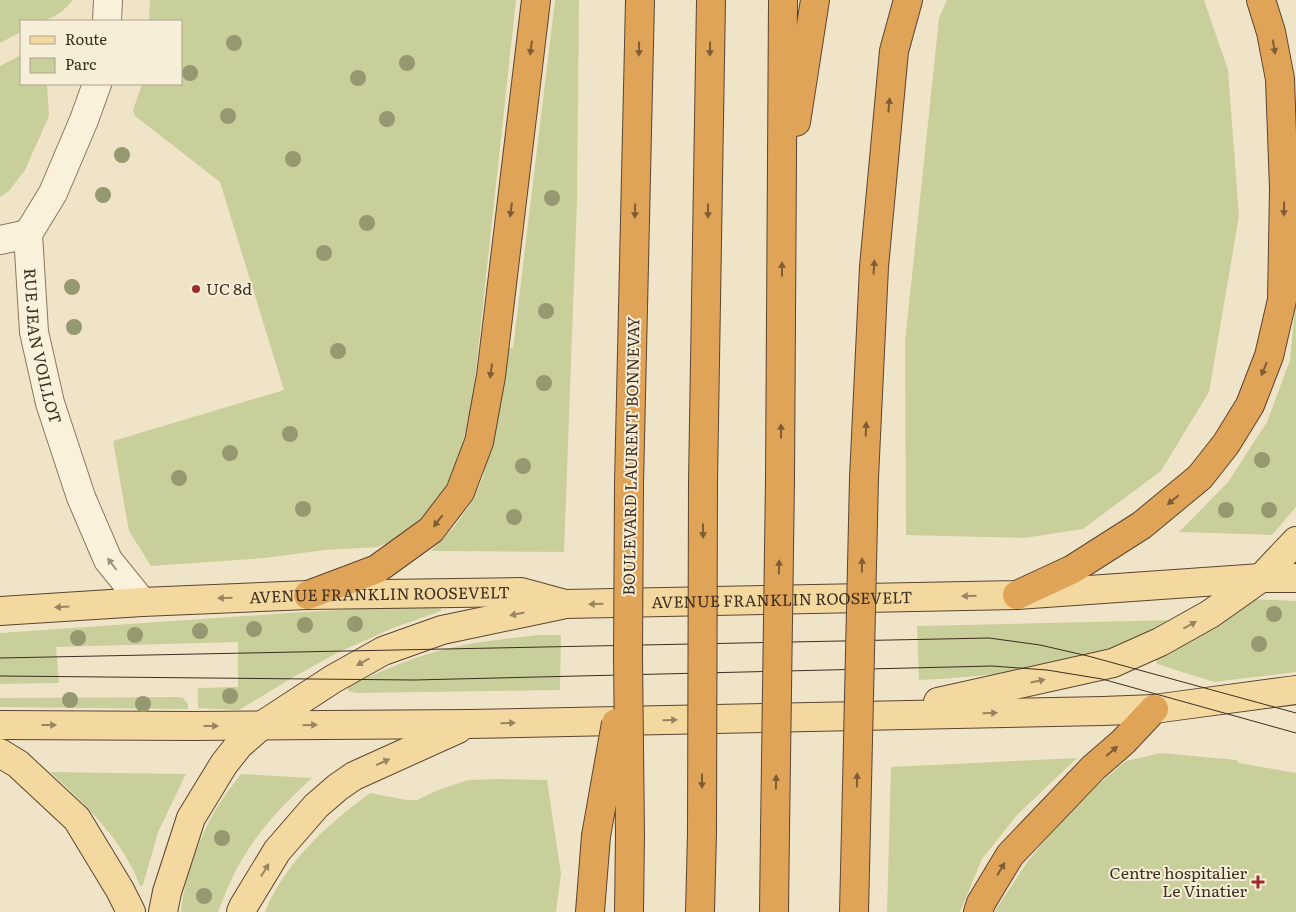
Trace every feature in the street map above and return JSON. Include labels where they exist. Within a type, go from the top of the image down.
[{"type":"highway","points":[[308,595],[377,570],[431,530],[460,492],[479,442],[491,376],[536,0]]},
{"type":"highway","name":"BOULEVARD LAURENT BONNEVAY","points":[[629,912],[629,484],[640,0]]},
{"type":"highway","points":[[700,912],[703,482],[711,0]]},
{"type":"highway","points":[[774,912],[780,480],[783,0]]},
{"type":"highway","points":[[782,210],[815,0]]},
{"type":"highway","points":[[854,912],[864,478],[876,247],[894,51],[908,0]]},
{"type":"highway","points":[[1017,595],[1073,569],[1142,525],[1200,477],[1226,444],[1250,405],[1269,356],[1282,300],[1284,190],[1280,79],[1272,32],[1261,0]]},
{"type":"highway","points":[[590,912],[596,836],[628,657]]},
{"type":"highway","points":[[978,912],[981,903],[1010,855],[1093,768],[1123,742],[1154,709]]},
{"type":"main road","points":[[871,716],[1113,663],[1160,642],[1210,614],[1262,578],[1296,541]]},
{"type":"main road","name":"AVENUE FRANKLIN ROOSEVELT","points":[[0,611],[142,602],[308,595],[521,592],[565,604],[1017,595],[1262,578],[1296,578]]},
{"type":"main road","points":[[163,912],[167,892],[191,818],[224,764],[239,746],[261,726],[333,679],[383,651],[442,630],[565,604]]},
{"type":"main road","points":[[0,725],[261,726],[469,724],[1154,709],[1296,690]]},
{"type":"main road","points":[[241,912],[277,851],[316,806],[338,787],[354,776],[469,724]]},
{"type":"main road","points":[[0,753],[18,764],[76,818],[120,890],[131,912]]},
{"type":"street","points":[[106,20],[108,0]]},
{"type":"street","points":[[0,240],[28,234],[53,193],[97,85]]},
{"type":"street","name":"RUE JEAN VOILLOT","points":[[28,234],[34,332],[50,403],[81,497],[108,560],[142,602]]},
{"type":"green space","points":[[0,0],[73,0],[61,12],[50,18],[44,20],[20,20],[20,33],[0,43]]},
{"type":"green space","points":[[150,0],[516,0],[473,397],[461,450],[451,478],[435,507],[422,521],[400,537],[378,547],[325,550],[265,558],[151,566],[129,531],[113,441],[284,390],[220,182],[135,116],[133,110],[142,85],[182,85],[182,20],[149,20]]},
{"type":"green space","points":[[555,0],[579,0],[577,201],[564,552],[431,551],[454,527],[472,502],[483,477],[506,348],[513,348]]},
{"type":"green space","points":[[947,0],[1204,0],[1228,70],[1239,216],[1209,392],[1161,471],[1083,529],[1024,538],[906,535],[905,342],[939,18]]},
{"type":"green space","points":[[20,56],[20,85],[47,85],[49,116],[25,170],[9,191],[0,197],[0,66]]},
{"type":"green space","points":[[1296,295],[1296,507],[1272,535],[1179,532],[1228,482],[1267,422],[1290,360]]},
{"type":"green space","points":[[1253,599],[1296,601],[1296,672],[1214,682],[1157,664],[1156,658]]},
{"type":"green space","points":[[438,605],[441,607],[441,611],[393,628],[339,652],[239,710],[198,708],[198,688],[238,687],[238,642],[56,647],[59,683],[0,684],[0,633],[303,612]]},
{"type":"green space","points":[[1176,620],[1131,642],[1053,665],[1000,674],[919,680],[917,626]]},
{"type":"green space","points":[[538,635],[561,635],[560,690],[357,693],[348,691],[348,686],[424,655],[473,643]]},
{"type":"green space","points":[[0,698],[183,698],[188,704],[188,709],[0,707]]},
{"type":"green space","points":[[1161,753],[1237,760],[1239,763],[1296,773],[1296,912],[994,912],[1028,861],[1067,814],[1095,787],[1126,761]]},
{"type":"green space","points":[[1077,758],[1017,815],[982,859],[960,912],[887,912],[891,767]]},
{"type":"green space","points":[[50,772],[186,774],[158,832],[143,885],[140,886],[124,854],[102,824]]},
{"type":"green space","points":[[241,774],[312,778],[276,813],[260,833],[234,874],[218,912],[181,912],[185,886],[193,859],[204,833],[219,805]]},
{"type":"green space","points":[[468,780],[547,780],[561,874],[556,912],[265,912],[284,877],[309,845],[370,793],[417,800],[438,790]]},
{"type":"tram line","points":[[0,658],[989,638],[1040,645],[1088,656],[1296,713]]},
{"type":"tram line","points":[[0,676],[414,680],[992,666],[1047,670],[1102,679],[1296,733]]},
{"type":"place","name":"UC 8d","points":[[196,289]]},
{"type":"place","name":"Centre hospitalier Le Vinatier","points":[[1258,882]]}]
